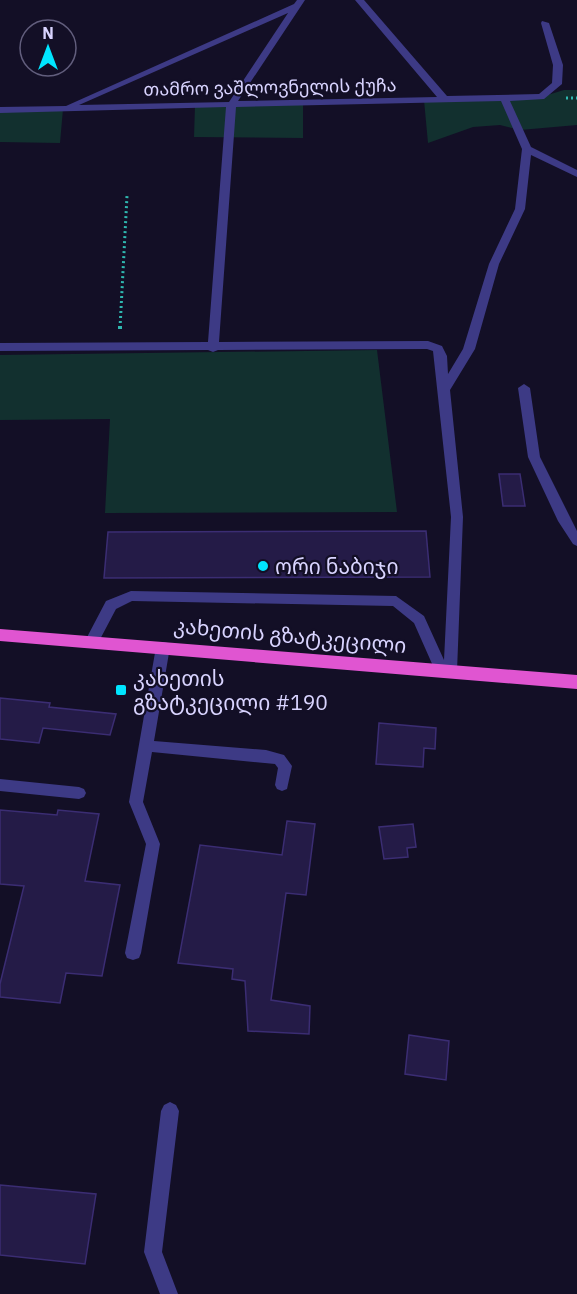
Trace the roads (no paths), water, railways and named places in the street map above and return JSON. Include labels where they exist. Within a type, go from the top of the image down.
[{"type":"highway","name":"კახეთის გზატკეცილი","points":[[0,635],[577,682]]},
{"type":"lane","points":[[359,0],[445,100]]},
{"type":"lane","points":[[213,348],[231,105],[298,3]]},
{"type":"lane","points":[[63,109],[298,3]]},
{"type":"lane","name":"თამრო ვაშლოვნელის ქუჩა","points":[[0,110],[541,97],[557,84],[558,64],[545,23]]},
{"type":"lane","points":[[444,389],[469,349],[494,264],[520,209],[527,149],[504,98]]},
{"type":"lane","points":[[527,149],[577,174]]},
{"type":"lane","points":[[0,347],[119,345],[213,348],[428,345],[438,349],[441,356],[457,517],[446,671]]},
{"type":"lane","points":[[524,388],[534,457],[564,521],[577,541]]},
{"type":"lane","points":[[92,641],[111,605],[131,596],[396,601],[419,620],[446,671]]},
{"type":"lane","points":[[133,953],[153,843],[136,802],[163,647]]},
{"type":"lane","points":[[146,746],[279,759],[285,766],[282,785]]},
{"type":"lane","points":[[0,785],[79,793]]},
{"type":"lane","points":[[169,1294],[153,1252],[170,1111]]},
{"type":"place","name":"ორი ნაბიჯი","points":[[263,566]]},
{"type":"place","name":"კახეთის გზატკეცილი #190","points":[[121,690]]}]
